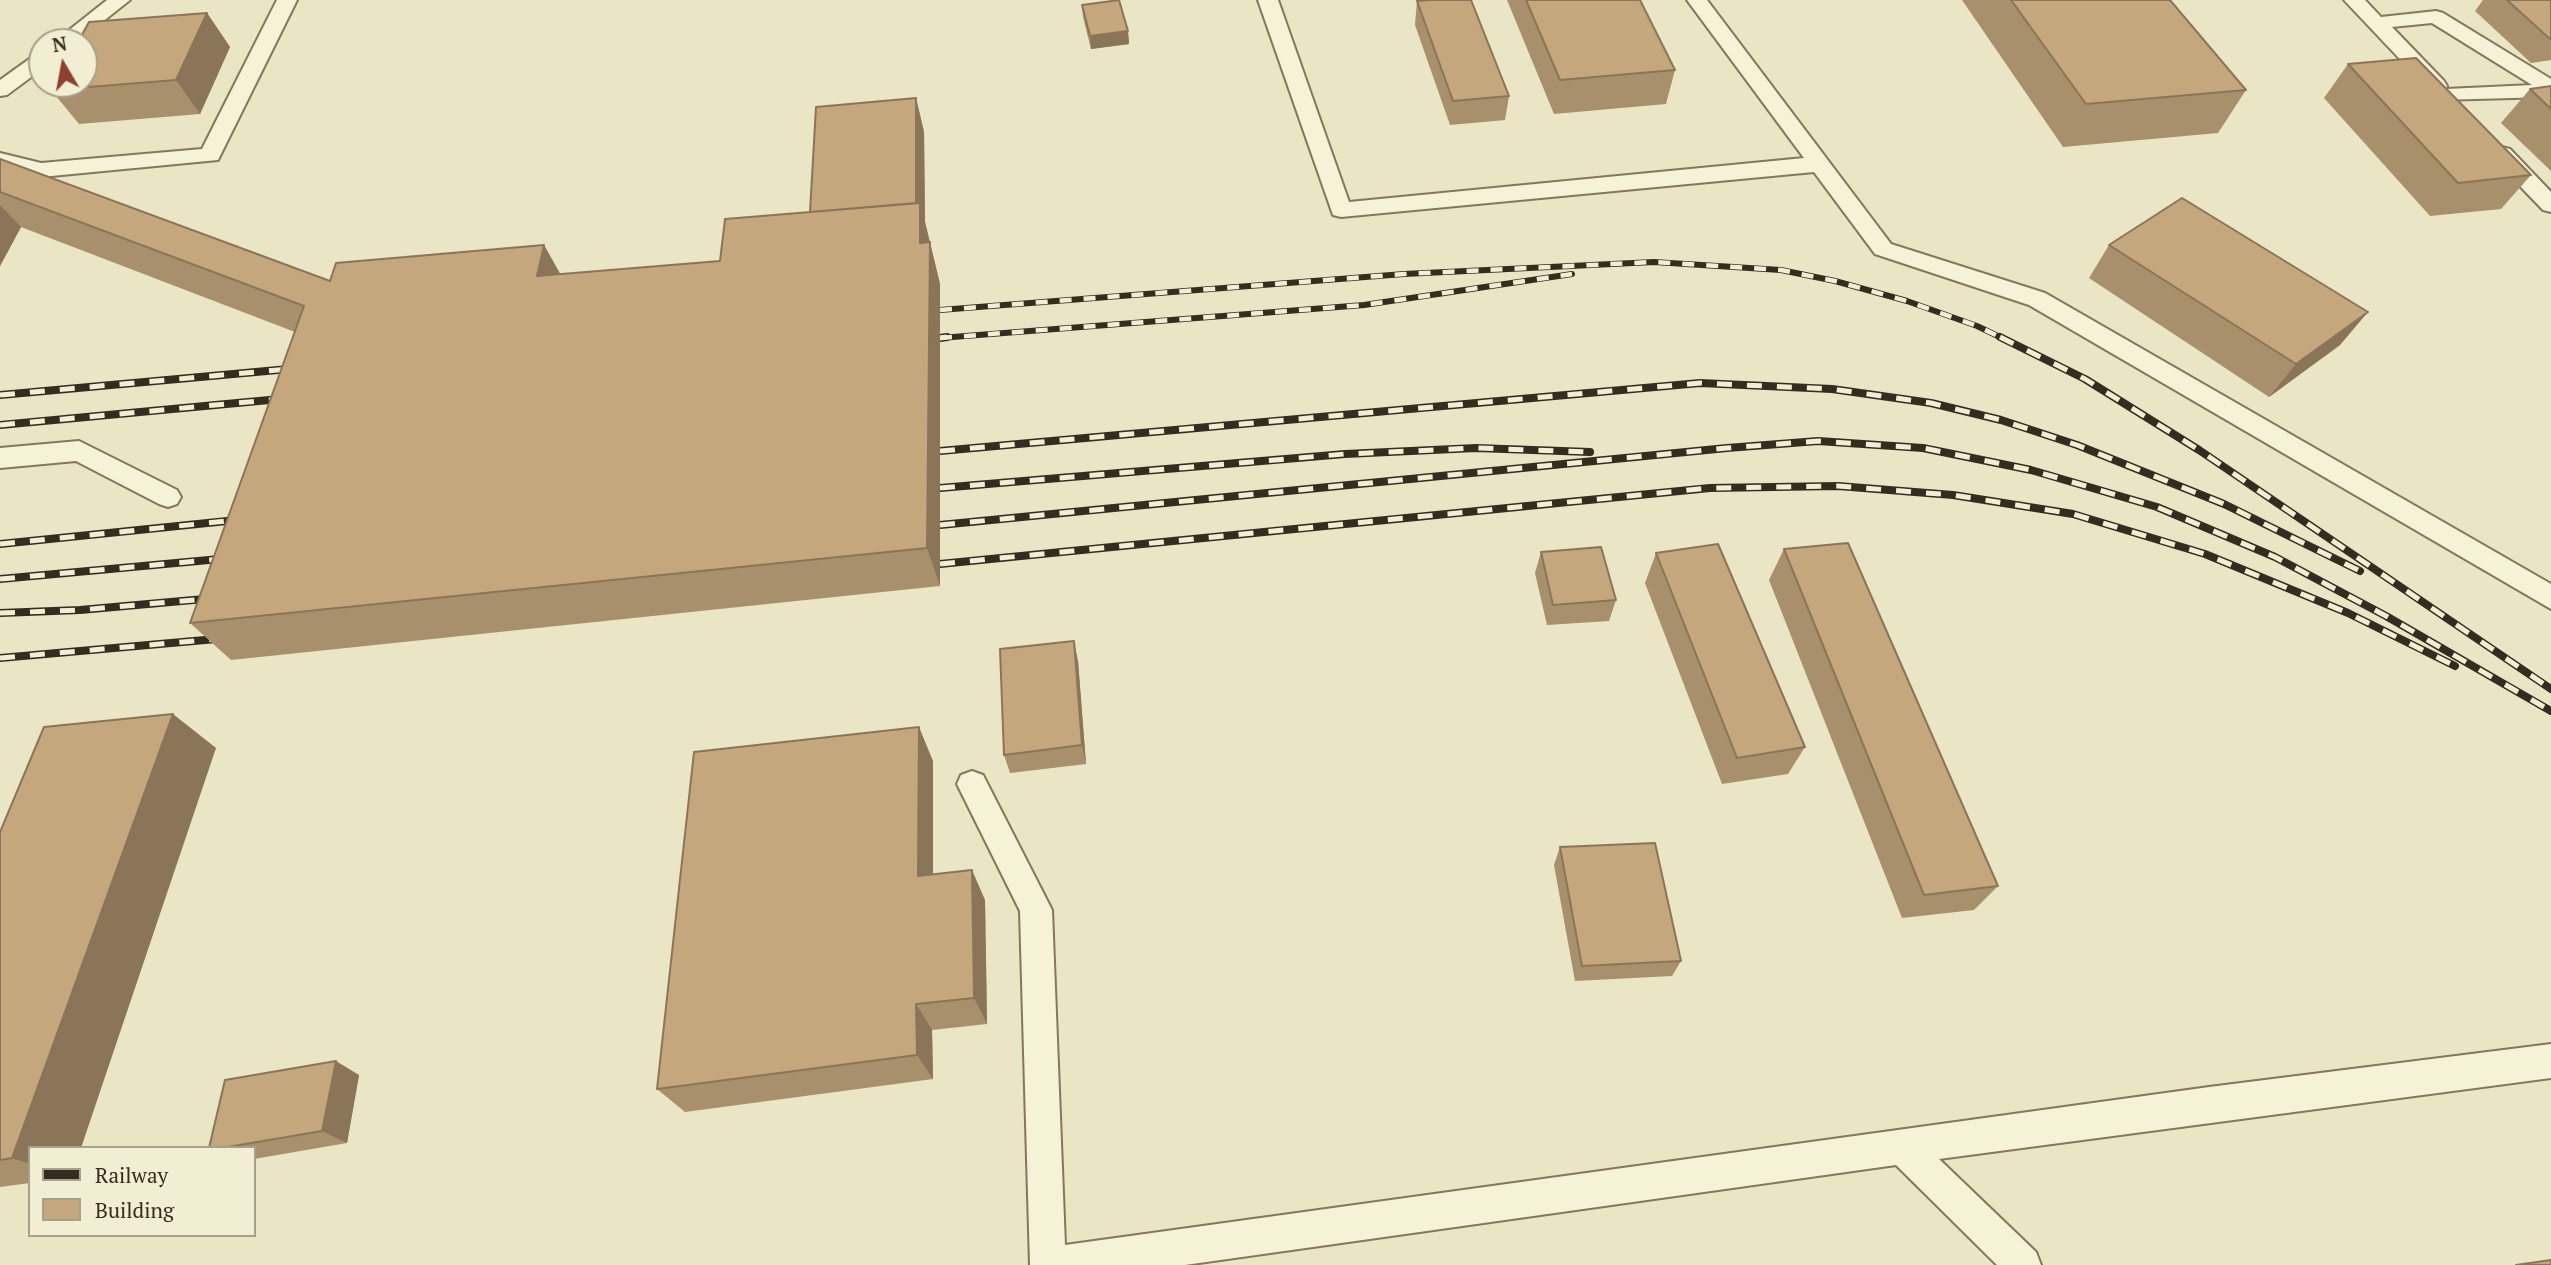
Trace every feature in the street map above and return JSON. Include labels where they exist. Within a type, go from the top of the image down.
[{"type":"lane","points":[[83,28],[120,0]]},
{"type":"lane","points":[[0,160],[41,170],[210,155],[287,0]]},
{"type":"lane","points":[[1268,0],[1341,210],[1819,164]]},
{"type":"lane","points":[[1697,0],[1883,249],[2037,299],[2551,598]]},
{"type":"lane","points":[[2354,0],[2464,115]]},
{"type":"lane","points":[[2376,23],[2436,17],[2551,90]]},
{"type":"lane","points":[[0,90],[28,69]]},
{"type":"lane","points":[[2445,95],[2551,90]]},
{"type":"lane","points":[[2484,135],[2551,205]]},
{"type":"lane","points":[[0,458],[79,452],[168,497]]},
{"type":"lane","points":[[972,784],[1036,910],[1048,1265]]},
{"type":"lane","points":[[1055,1265],[2209,1104],[2551,1061]]},
{"type":"lane","points":[[1902,1147],[2023,1265]]},
{"type":"building","points":[[1119,0],[1128,31],[1090,36],[1082,5]]},
{"type":"building","points":[[1471,0],[1509,96],[1453,101],[1417,1]]},
{"type":"building","points":[[1526,0],[1640,0],[1675,70],[1560,80]]},
{"type":"building","points":[[2011,0],[2170,0],[2246,90],[2086,104]]},
{"type":"building","points":[[2507,0],[2551,0],[2551,39],[2550,39]]},
{"type":"building","points":[[207,13],[176,80],[98,86],[98,28],[86,28],[89,22]]},
{"type":"building","points":[[2416,58],[2531,175],[2458,183],[2348,64]]},
{"type":"building","points":[[2551,86],[2551,109],[2530,89]]},
{"type":"building","points":[[916,98],[916,203],[810,212],[816,107]]},
{"type":"building","points":[[0,159],[330,281],[336,263],[544,245],[537,276],[720,261],[725,219],[920,203],[920,243],[930,242],[927,548],[190,623],[304,306],[0,192]]},
{"type":"building","points":[[2182,198],[2368,312],[2296,364],[2109,245]]},
{"type":"building","points":[[1848,543],[1998,886],[1924,895],[1784,549]]},
{"type":"building","points":[[1718,544],[1805,747],[1737,758],[1656,553]]},
{"type":"building","points":[[1601,547],[1616,600],[1553,605],[1541,552]]},
{"type":"building","points":[[1074,641],[1082,745],[1004,755],[1000,649]]},
{"type":"building","points":[[173,714],[12,1158],[0,1160],[0,832],[44,727]]},
{"type":"building","points":[[919,727],[918,876],[972,870],[974,998],[916,1004],[917,1055],[657,1089],[694,752]]},
{"type":"building","points":[[1655,843],[1681,961],[1582,966],[1560,847]]},
{"type":"building","points":[[336,1061],[322,1131],[234,1146],[209,1146],[225,1080]]},
{"type":"building","points":[[2551,1260],[2551,1265],[2516,1265]]},
{"type":"railway","points":[[940,310],[1404,274],[1654,262],[1781,270],[1835,281],[1907,301],[1977,326],[2004,339]]},
{"type":"railway","points":[[947,337],[940,338],[1364,305],[1572,274]]},
{"type":"railway","points":[[2000,337],[2085,379],[2199,450],[2551,689]]},
{"type":"railway","points":[[0,395],[300,368]]},
{"type":"railway","points":[[940,451],[1700,383],[1832,389],[1931,403],[2001,420],[2077,445],[2224,504],[2360,571]]},
{"type":"railway","points":[[0,425],[291,398]]},
{"type":"railway","points":[[940,525],[1727,448],[1818,441],[1923,448],[2031,470],[2157,507],[2275,557],[2386,616],[2551,711]]},
{"type":"railway","points":[[940,488],[1345,454],[1476,448],[1590,452]]},
{"type":"railway","points":[[940,564],[1710,488],[1838,486],[1953,495],[2073,514],[2205,554],[2348,613],[2455,666]]},
{"type":"railway","points":[[0,544],[247,519]]},
{"type":"railway","points":[[0,579],[231,558]]},
{"type":"railway","points":[[0,613],[80,610],[216,598]]},
{"type":"railway","points":[[0,658],[228,638]]}]
